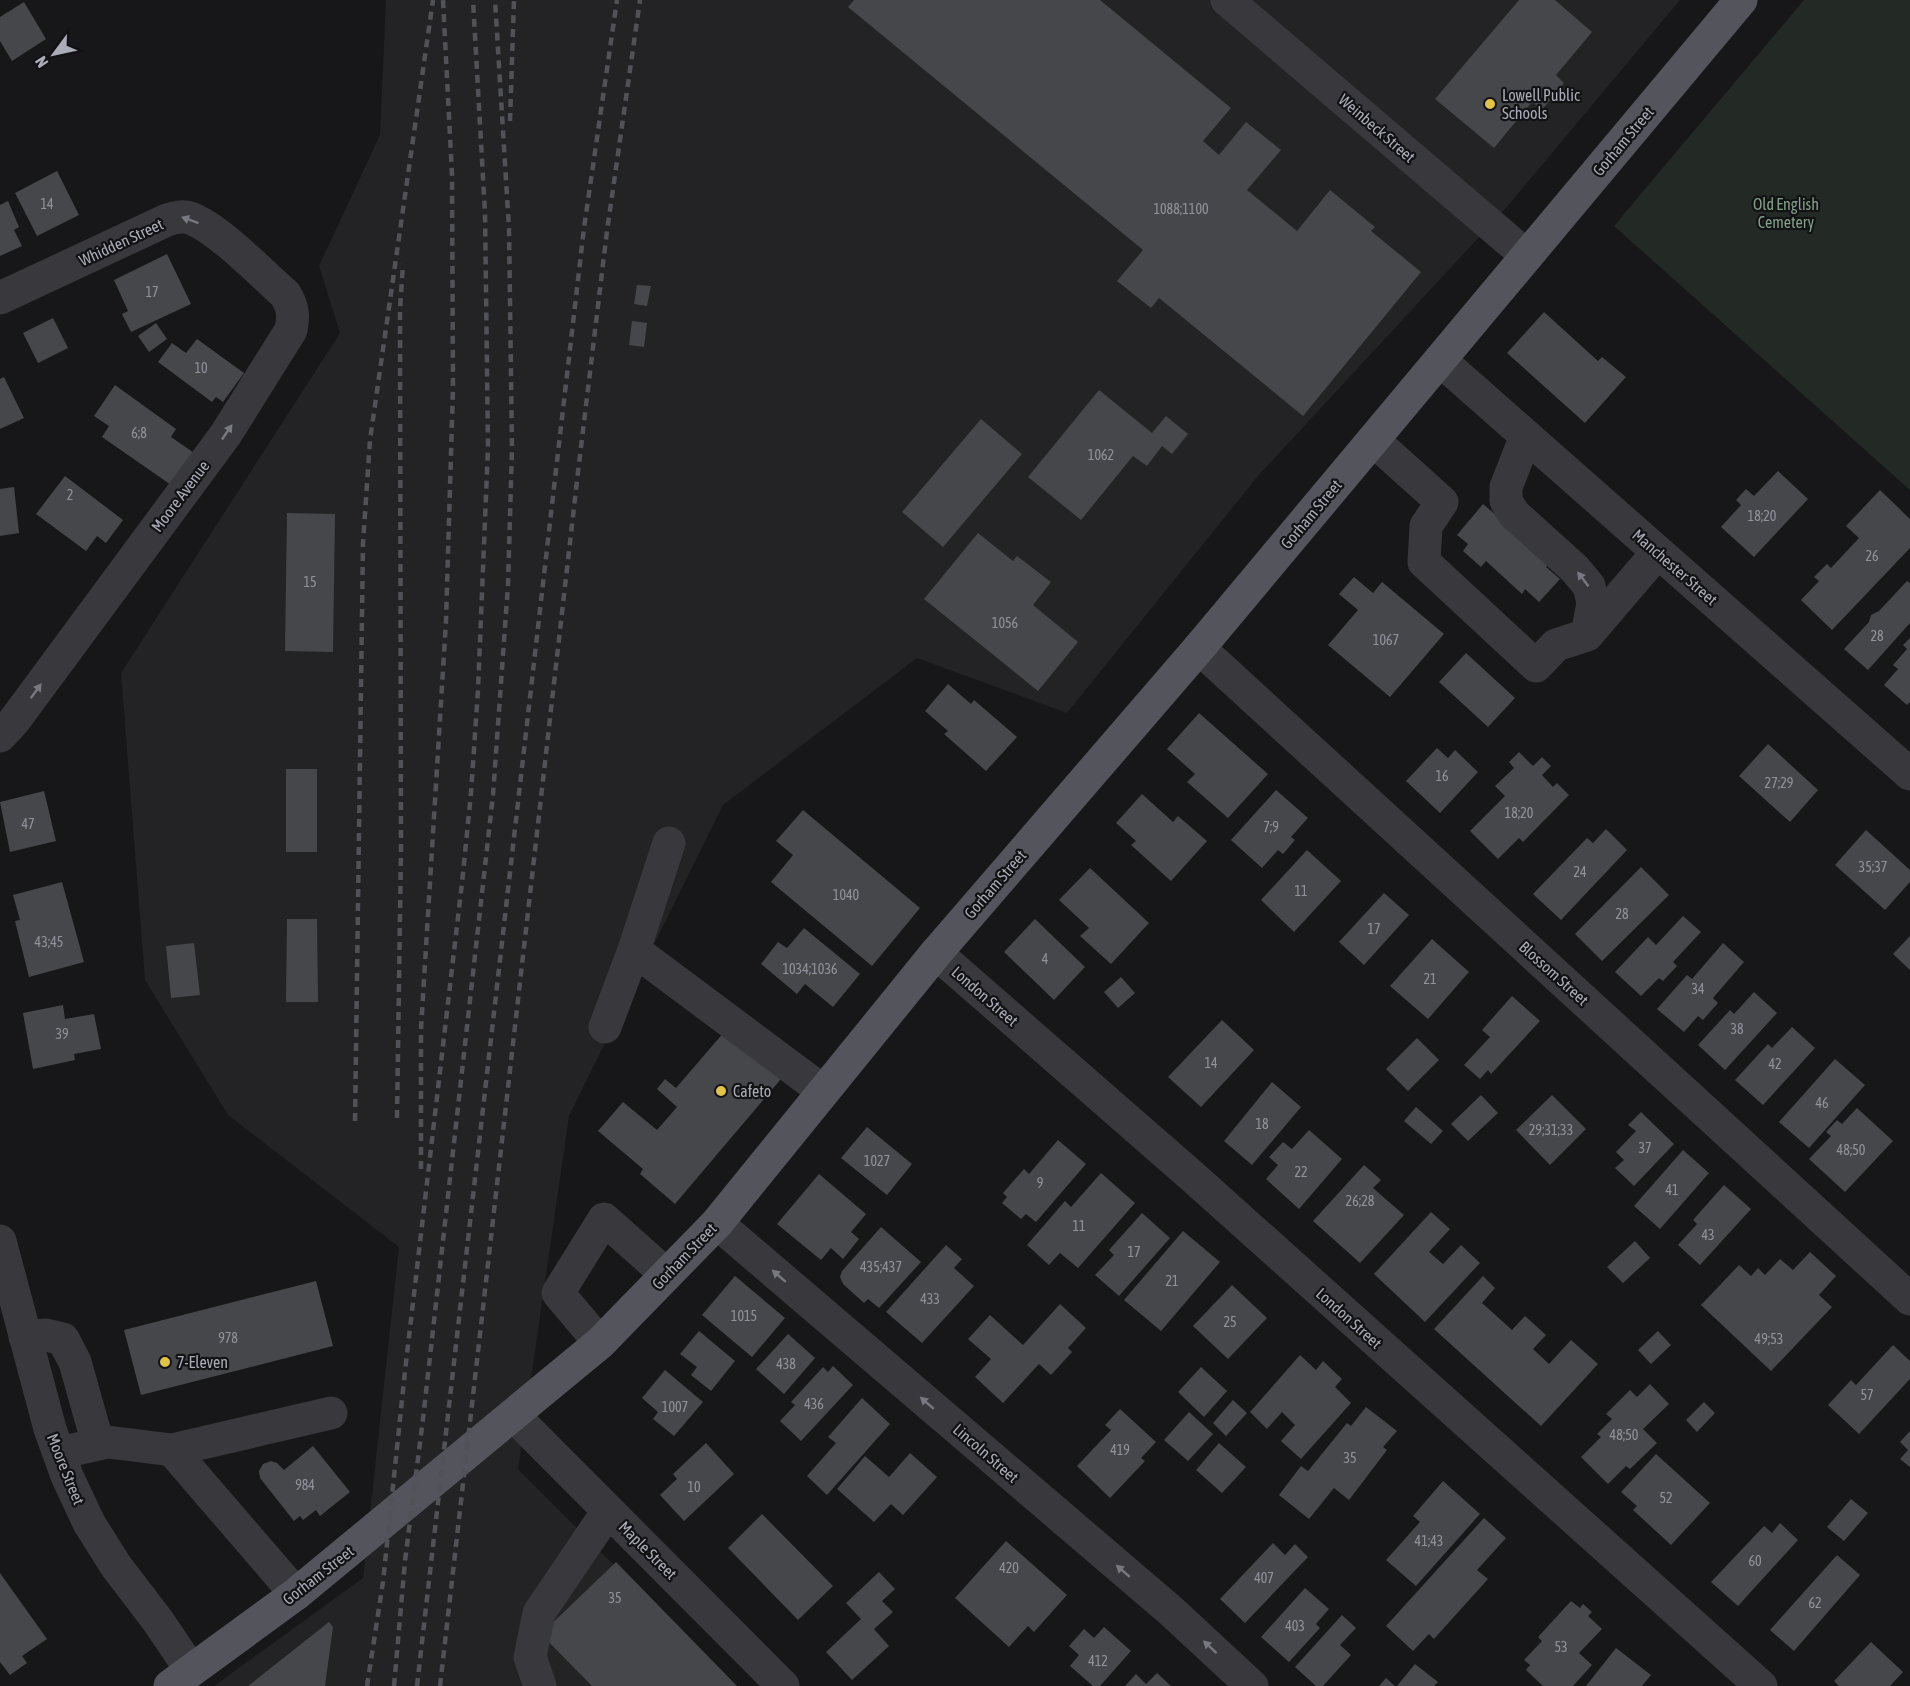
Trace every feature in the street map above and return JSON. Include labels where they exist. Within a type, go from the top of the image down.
[{"type":"main road","name":"Gorham Street","points":[[181,1678],[296,1594],[600,1342],[717,1223],[936,953],[1199,648],[1741,0]]},
{"type":"street","name":"Weinbeck Street","points":[[1227,0],[1527,256]]},
{"type":"street","name":"Whidden Street","points":[[0,298],[167,220],[181,216],[191,218],[238,252]]},
{"type":"street","name":"Moore Avenue","points":[[0,736],[14,721],[226,434],[291,330],[294,317],[291,304],[285,294],[238,252]]},
{"type":"street","name":"Manchester Street","points":[[1440,360],[1910,774]]},
{"type":"street","points":[[1526,436],[1506,487],[1506,501],[1514,514],[1575,569],[1589,586],[1593,603],[1587,635]]},
{"type":"street","points":[[1373,440],[1442,502],[1426,526],[1424,562],[1536,666],[1556,645],[1587,635],[1658,552]]},
{"type":"street","name":"Blossom Street","points":[[1199,648],[1910,1299]]},
{"type":"street","points":[[605,1028],[634,950],[669,843]]},
{"type":"street","points":[[634,950],[823,1091]]},
{"type":"street","name":"London Street","points":[[936,953],[1193,1177],[1761,1686]]},
{"type":"street","points":[[600,1342],[558,1293],[603,1219],[666,1274]]},
{"type":"street","name":"Lincoln Street","points":[[717,1223],[1170,1610],[1252,1686]]},
{"type":"street","name":"Moore Street","points":[[0,1241],[50,1429],[67,1476],[89,1523],[116,1566],[158,1622],[181,1678]]},
{"type":"street","points":[[25,1337],[46,1335],[63,1339],[75,1362],[98,1444]]},
{"type":"street","points":[[59,1453],[108,1442],[172,1450],[331,1413]]},
{"type":"street","name":"Maple Street","points":[[513,1414],[783,1686]]},
{"type":"street","points":[[172,1450],[296,1594]]},
{"type":"street","points":[[532,1676],[539,1613],[608,1510]]},
{"type":"shaded area","points":[[386,0],[1680,0],[1506,208],[1258,476],[1067,713],[917,658],[723,805],[569,1116],[518,1469],[735,1686],[214,1686],[363,1578],[399,1247],[228,1115],[145,980],[121,673],[340,333],[319,266],[380,135]]},
{"type":"green space","name":"Old English Cemetery","points":[[1804,0],[1910,0],[1910,490],[1614,226]]},
{"type":"building","points":[[854,0],[1100,0],[1231,108],[1203,141],[1219,155],[1246,122],[1281,150],[1247,190],[1297,231],[1330,190],[1375,227],[1371,231],[1421,272],[1303,416],[1159,298],[1151,308],[1117,281],[1143,250],[848,7]]},
{"type":"building","points":[[1519,0],[1555,0],[1592,32],[1556,75],[1564,83],[1542,110],[1532,102],[1494,148],[1435,99]]},
{"type":"building","points":[[24,2],[46,39],[12,61],[0,41],[0,17]]},
{"type":"building","points":[[57,171],[79,215],[37,236],[15,193]]},
{"type":"building","points":[[8,201],[19,227],[14,230],[22,246],[0,256],[0,205]]},
{"type":"building","points":[[167,254],[191,304],[131,332],[122,314],[128,311],[114,280]]},
{"type":"building","points":[[637,285],[651,286],[647,306],[634,304]]},
{"type":"building","points":[[1544,312],[1598,361],[1602,357],[1626,377],[1585,423],[1507,353]]},
{"type":"building","points":[[53,318],[68,348],[38,363],[23,333]]},
{"type":"building","points":[[632,321],[647,323],[644,347],[629,345]]},
{"type":"building","points":[[156,323],[167,339],[149,352],[138,336]]},
{"type":"building","points":[[197,339],[244,373],[223,402],[216,397],[212,402],[158,362],[172,343],[186,353]]},
{"type":"building","points":[[4,377],[24,418],[0,429],[0,379]]},
{"type":"building","points":[[115,385],[176,429],[171,437],[197,455],[174,487],[102,437],[109,426],[94,416]]},
{"type":"building","points":[[1099,390],[1152,433],[1166,416],[1188,434],[1172,454],[1162,446],[1147,466],[1133,456],[1081,520],[1028,477]]},
{"type":"building","points":[[981,419],[1022,454],[943,547],[902,512]]},
{"type":"building","points":[[1778,471],[1808,499],[1754,557],[1721,527],[1741,505],[1736,500],[1746,489],[1754,496]]},
{"type":"building","points":[[65,476],[123,520],[106,543],[97,536],[86,551],[36,514]]},
{"type":"building","points":[[14,487],[19,533],[0,536],[0,489]]},
{"type":"building","points":[[1880,490],[1910,519],[1910,548],[1832,630],[1801,600],[1819,581],[1814,577],[1827,564],[1831,568],[1859,538],[1846,526]]},
{"type":"building","points":[[1483,504],[1550,562],[1546,567],[1560,579],[1539,602],[1525,589],[1522,594],[1486,561],[1481,567],[1463,551],[1468,544],[1457,535]]},
{"type":"building","points":[[287,513],[335,514],[333,652],[285,651]]},
{"type":"building","points":[[978,533],[1013,561],[1017,556],[1051,582],[1033,605],[1078,642],[1038,691],[924,599]]},
{"type":"building","points":[[1354,577],[1373,593],[1382,582],[1444,634],[1390,697],[1328,645],[1358,610],[1339,594]]},
{"type":"building","points":[[1907,581],[1910,583],[1910,623],[1868,670],[1844,649],[1869,622],[1871,615],[1879,611]]},
{"type":"building","points":[[1910,638],[1910,702],[1907,705],[1884,685],[1898,669],[1893,665],[1907,649],[1903,645]]},
{"type":"building","points":[[1466,653],[1515,698],[1488,727],[1439,682]]},
{"type":"building","points":[[948,684],[971,704],[974,700],[1017,737],[986,771],[944,734],[948,731],[925,711]]},
{"type":"building","points":[[1199,713],[1268,774],[1228,818],[1187,782],[1195,774],[1167,749]]},
{"type":"building","points":[[1768,744],[1818,790],[1790,822],[1739,776]]},
{"type":"building","points":[[1437,748],[1448,758],[1455,750],[1478,772],[1440,813],[1406,781]]},
{"type":"building","points":[[1519,752],[1533,766],[1542,757],[1551,766],[1542,775],[1553,787],[1557,783],[1569,795],[1523,842],[1519,838],[1498,859],[1470,831],[1505,796],[1495,786],[1514,768],[1509,762]]},
{"type":"building","points":[[286,769],[317,769],[317,852],[286,852]]},
{"type":"building","points":[[1276,790],[1308,818],[1291,837],[1295,840],[1283,854],[1278,850],[1262,868],[1231,840]]},
{"type":"building","points":[[44,791],[56,841],[10,852],[0,802]]},
{"type":"building","points":[[1142,794],[1173,822],[1178,816],[1207,841],[1171,881],[1131,845],[1136,841],[1116,823]]},
{"type":"building","points":[[803,810],[920,908],[872,966],[771,882],[793,855],[776,841]]},
{"type":"building","points":[[1606,829],[1627,850],[1561,920],[1533,894],[1587,838],[1593,843]]},
{"type":"building","points":[[1866,830],[1910,870],[1910,882],[1885,910],[1835,865]]},
{"type":"building","points":[[1307,850],[1341,881],[1294,932],[1261,900]]},
{"type":"building","points":[[1641,867],[1669,895],[1602,961],[1575,934]]},
{"type":"building","points":[[1090,868],[1149,923],[1111,964],[1080,936],[1089,928],[1059,900]]},
{"type":"building","points":[[62,882],[84,962],[29,977],[15,921],[20,920],[13,895]]},
{"type":"building","points":[[1384,893],[1409,915],[1364,965],[1339,942]]},
{"type":"building","points":[[1683,916],[1701,932],[1673,962],[1677,966],[1663,981],[1659,978],[1641,996],[1615,972],[1648,937],[1656,945]]},
{"type":"building","points":[[287,919],[317,919],[318,1002],[286,1002]]},
{"type":"building","points":[[1035,919],[1085,967],[1054,1000],[1004,952]]},
{"type":"building","points":[[804,928],[860,974],[833,1007],[805,984],[797,994],[761,964],[778,942],[787,948]]},
{"type":"building","points":[[1910,936],[1910,970],[1893,954]]},
{"type":"building","points":[[1432,939],[1469,972],[1428,1019],[1390,986]]},
{"type":"building","points":[[194,943],[200,995],[171,998],[166,946]]},
{"type":"building","points":[[1723,943],[1744,962],[1713,998],[1718,1003],[1703,1020],[1698,1016],[1684,1032],[1657,1009],[1687,975],[1692,979]]},
{"type":"building","points":[[1121,977],[1135,993],[1118,1008],[1104,992]]},
{"type":"building","points":[[1754,992],[1777,1013],[1725,1070],[1698,1045],[1730,1010],[1734,1014]]},
{"type":"building","points":[[1512,996],[1540,1021],[1491,1074],[1488,1070],[1480,1079],[1464,1065],[1490,1037],[1482,1030]]},
{"type":"building","points":[[63,1005],[65,1019],[94,1014],[101,1049],[74,1054],[75,1060],[33,1069],[23,1013]]},
{"type":"building","points":[[1222,1020],[1254,1050],[1201,1107],[1168,1077]]},
{"type":"building","points":[[1792,1027],[1815,1048],[1763,1105],[1735,1080],[1768,1044],[1772,1048]]},
{"type":"building","points":[[725,1031],[781,1079],[675,1204],[640,1174],[643,1169],[598,1131],[623,1102],[657,1130],[677,1107],[657,1089],[665,1079],[676,1088]]},
{"type":"building","points":[[1417,1038],[1439,1060],[1408,1091],[1386,1069]]},
{"type":"building","points":[[1835,1059],[1865,1085],[1809,1148],[1779,1122]]},
{"type":"building","points":[[1272,1082],[1301,1107],[1252,1165],[1224,1141]]},
{"type":"building","points":[[1481,1095],[1498,1113],[1468,1141],[1451,1124]]},
{"type":"building","points":[[1552,1095],[1586,1129],[1550,1165],[1516,1130]]},
{"type":"building","points":[[1416,1107],[1443,1131],[1431,1144],[1404,1121]]},
{"type":"building","points":[[1857,1108],[1893,1141],[1845,1192],[1809,1159],[1831,1136],[1826,1132],[1837,1120],[1842,1124]]},
{"type":"building","points":[[1641,1112],[1674,1144],[1634,1186],[1615,1168],[1624,1160],[1616,1152],[1636,1131],[1628,1125]]},
{"type":"building","points":[[867,1127],[912,1164],[887,1195],[841,1158]]},
{"type":"building","points":[[1309,1130],[1342,1159],[1299,1209],[1266,1179],[1278,1165],[1269,1157],[1283,1142],[1292,1149]]},
{"type":"building","points":[[1058,1140],[1086,1164],[1036,1222],[1026,1214],[1021,1219],[1002,1203],[1007,1197],[1003,1193],[1024,1169],[1029,1174]]},
{"type":"building","points":[[1683,1150],[1709,1173],[1660,1229],[1634,1206]]},
{"type":"building","points":[[1364,1165],[1381,1180],[1373,1188],[1404,1215],[1360,1263],[1313,1221]]},
{"type":"building","points":[[1101,1173],[1135,1203],[1078,1268],[1060,1253],[1049,1265],[1027,1245],[1065,1201],[1071,1207]]},
{"type":"building","points":[[819,1174],[866,1214],[851,1232],[859,1239],[843,1259],[831,1248],[821,1260],[777,1224]]},
{"type":"building","points":[[1724,1185],[1751,1209],[1700,1265],[1678,1245],[1697,1224],[1693,1220]]},
{"type":"building","points":[[1431,1212],[1450,1229],[1429,1252],[1443,1264],[1461,1245],[1480,1263],[1425,1322],[1374,1274]]},
{"type":"building","points":[[1142,1213],[1170,1238],[1119,1296],[1095,1275],[1114,1255],[1109,1250]]},
{"type":"building","points":[[881,1227],[921,1262],[879,1308],[868,1299],[864,1303],[843,1284],[840,1277],[842,1271]]},
{"type":"building","points":[[1183,1231],[1220,1262],[1161,1331],[1124,1300]]},
{"type":"building","points":[[1635,1241],[1650,1258],[1623,1283],[1607,1267]]},
{"type":"building","points":[[946,1245],[962,1259],[954,1268],[974,1286],[922,1343],[886,1312]]},
{"type":"building","points":[[1810,1252],[1836,1276],[1819,1295],[1832,1307],[1771,1371],[1701,1305],[1739,1265],[1751,1276],[1758,1268],[1765,1275],[1780,1259],[1793,1270]]},
{"type":"building","points":[[735,1276],[785,1318],[752,1357],[702,1315]]},
{"type":"building","points":[[1483,1276],[1495,1288],[1482,1303],[1512,1330],[1525,1316],[1546,1335],[1533,1349],[1549,1364],[1571,1340],[1598,1364],[1541,1426],[1434,1329]]},
{"type":"building","points":[[316,1281],[333,1346],[141,1395],[124,1330]]},
{"type":"building","points":[[1232,1285],[1267,1318],[1228,1359],[1193,1326]]},
{"type":"building","points":[[1060,1304],[1086,1328],[1068,1348],[1072,1352],[1051,1375],[1039,1364],[1003,1403],[975,1377],[991,1359],[968,1339],[990,1315],[1023,1345]]},
{"type":"building","points":[[699,1331],[735,1361],[711,1391],[691,1375],[697,1367],[680,1354]]},
{"type":"building","points":[[1658,1331],[1671,1345],[1651,1364],[1638,1350]]},
{"type":"building","points":[[788,1334],[815,1358],[784,1394],[756,1369]]},
{"type":"building","points":[[1893,1345],[1910,1361],[1910,1379],[1859,1434],[1828,1405],[1851,1380],[1856,1385]]},
{"type":"building","points":[[1300,1355],[1316,1370],[1323,1361],[1342,1379],[1335,1387],[1351,1403],[1301,1459],[1281,1441],[1295,1425],[1282,1412],[1267,1429],[1250,1412]]},
{"type":"building","points":[[833,1366],[853,1385],[801,1441],[780,1421],[795,1405],[791,1402],[823,1367],[828,1372]]},
{"type":"building","points":[[1201,1367],[1227,1391],[1204,1417],[1178,1392]]},
{"type":"building","points":[[665,1370],[703,1402],[674,1436],[653,1419],[658,1412],[642,1398]]},
{"type":"building","points":[[1650,1384],[1669,1404],[1643,1429],[1657,1443],[1630,1469],[1626,1466],[1608,1484],[1581,1457],[1601,1437],[1597,1434],[1612,1419],[1606,1414],[1630,1390],[1637,1397]]},
{"type":"building","points":[[862,1398],[890,1424],[827,1495],[807,1476],[836,1443],[828,1437]]},
{"type":"building","points":[[1233,1400],[1247,1413],[1226,1436],[1213,1423]]},
{"type":"building","points":[[1704,1402],[1715,1413],[1697,1432],[1686,1420]]},
{"type":"building","points":[[1366,1407],[1397,1431],[1383,1447],[1387,1450],[1349,1500],[1334,1488],[1309,1519],[1279,1495],[1301,1466],[1308,1471],[1347,1423],[1351,1426]]},
{"type":"building","points":[[1120,1409],[1156,1442],[1141,1458],[1145,1461],[1110,1498],[1077,1466],[1111,1430],[1105,1425]]},
{"type":"building","points":[[1189,1412],[1213,1434],[1188,1461],[1164,1440]]},
{"type":"building","points":[[1910,1431],[1910,1467],[1900,1459],[1908,1450],[1900,1442]]},
{"type":"building","points":[[706,1443],[734,1474],[684,1521],[660,1495],[677,1479],[673,1474]]},
{"type":"building","points":[[1219,1443],[1246,1467],[1222,1493],[1196,1470]]},
{"type":"building","points":[[313,1446],[350,1492],[320,1516],[316,1510],[303,1520],[300,1516],[294,1521],[260,1478],[259,1471],[263,1464],[271,1461],[284,1470]]},
{"type":"building","points":[[910,1453],[937,1477],[903,1515],[891,1504],[874,1522],[837,1489],[865,1456],[889,1477]]},
{"type":"building","points":[[1656,1454],[1710,1503],[1671,1545],[1633,1510],[1637,1506],[1621,1492]]},
{"type":"building","points":[[1443,1481],[1480,1514],[1416,1586],[1386,1560],[1420,1522],[1413,1516]]},
{"type":"building","points":[[1851,1499],[1868,1513],[1844,1541],[1827,1527]]},
{"type":"building","points":[[762,1514],[833,1586],[798,1620],[728,1548]]},
{"type":"building","points":[[1484,1518],[1506,1538],[1477,1570],[1488,1579],[1434,1639],[1429,1634],[1413,1651],[1386,1626]]},
{"type":"building","points":[[1780,1523],[1798,1540],[1738,1606],[1711,1582],[1764,1526],[1772,1533]]},
{"type":"building","points":[[1006,1541],[1067,1595],[1034,1632],[1028,1626],[1009,1647],[955,1598]]},
{"type":"building","points":[[1273,1543],[1285,1555],[1295,1544],[1308,1557],[1245,1623],[1220,1599]]},
{"type":"building","points":[[1837,1555],[1860,1575],[1794,1651],[1770,1630]]},
{"type":"building","points":[[616,1562],[737,1686],[592,1686],[541,1634]]},
{"type":"building","points":[[879,1572],[895,1589],[882,1601],[893,1612],[874,1629],[889,1646],[852,1680],[826,1652],[861,1619],[846,1603]]},
{"type":"building","points":[[0,1573],[47,1639],[22,1656],[27,1663],[10,1675],[0,1662]]},
{"type":"building","points":[[1305,1588],[1329,1609],[1316,1624],[1320,1628],[1289,1662],[1261,1637]]},
{"type":"building","points":[[1571,1601],[1580,1608],[1583,1604],[1592,1612],[1588,1616],[1602,1629],[1579,1653],[1592,1665],[1573,1686],[1543,1686],[1526,1670],[1530,1665],[1524,1660],[1542,1641],[1538,1637]]},
{"type":"building","points":[[1342,1615],[1356,1628],[1340,1645],[1351,1655],[1323,1686],[1316,1686],[1295,1667]]},
{"type":"building","points":[[329,1622],[333,1627],[325,1686],[248,1686]]},
{"type":"building","points":[[1104,1627],[1131,1651],[1100,1686],[1093,1686],[1070,1666],[1079,1655],[1069,1646],[1084,1629],[1094,1638]]},
{"type":"building","points":[[1871,1642],[1903,1672],[1890,1686],[1839,1686],[1834,1681]]},
{"type":"building","points":[[1616,1648],[1651,1675],[1642,1686],[1586,1686]]},
{"type":"building","points":[[1415,1664],[1438,1682],[1434,1686],[1397,1686]]},
{"type":"building","points":[[1157,1673],[1171,1686],[1125,1686],[1136,1674],[1146,1684]]},
{"type":"building","points":[[1386,1678],[1395,1686],[1379,1686]]},
{"type":"railway","points":[[355,1121],[363,543],[370,440],[433,0]]},
{"type":"railway","points":[[421,1169],[421,1029],[446,621],[453,387],[452,175],[443,0]]},
{"type":"railway","points":[[367,1686],[383,1582],[405,1371],[462,883],[478,690],[488,447],[485,213],[473,0]]},
{"type":"railway","points":[[394,1686],[405,1561],[493,795],[508,585],[512,448],[509,229],[495,0]]},
{"type":"railway","points":[[510,121],[514,0]]},
{"type":"railway","points":[[417,1686],[584,228],[617,0]]},
{"type":"railway","points":[[440,1686],[578,472],[607,231],[640,0]]},
{"type":"railway","points":[[397,1118],[401,850],[400,309],[403,264]]},
{"type":"place","name":"Lowell Public Schools","points":[[1490,104]]},
{"type":"place","name":"Cafeto","points":[[721,1091]]},
{"type":"place","name":"7-Eleven","points":[[165,1362]]}]
